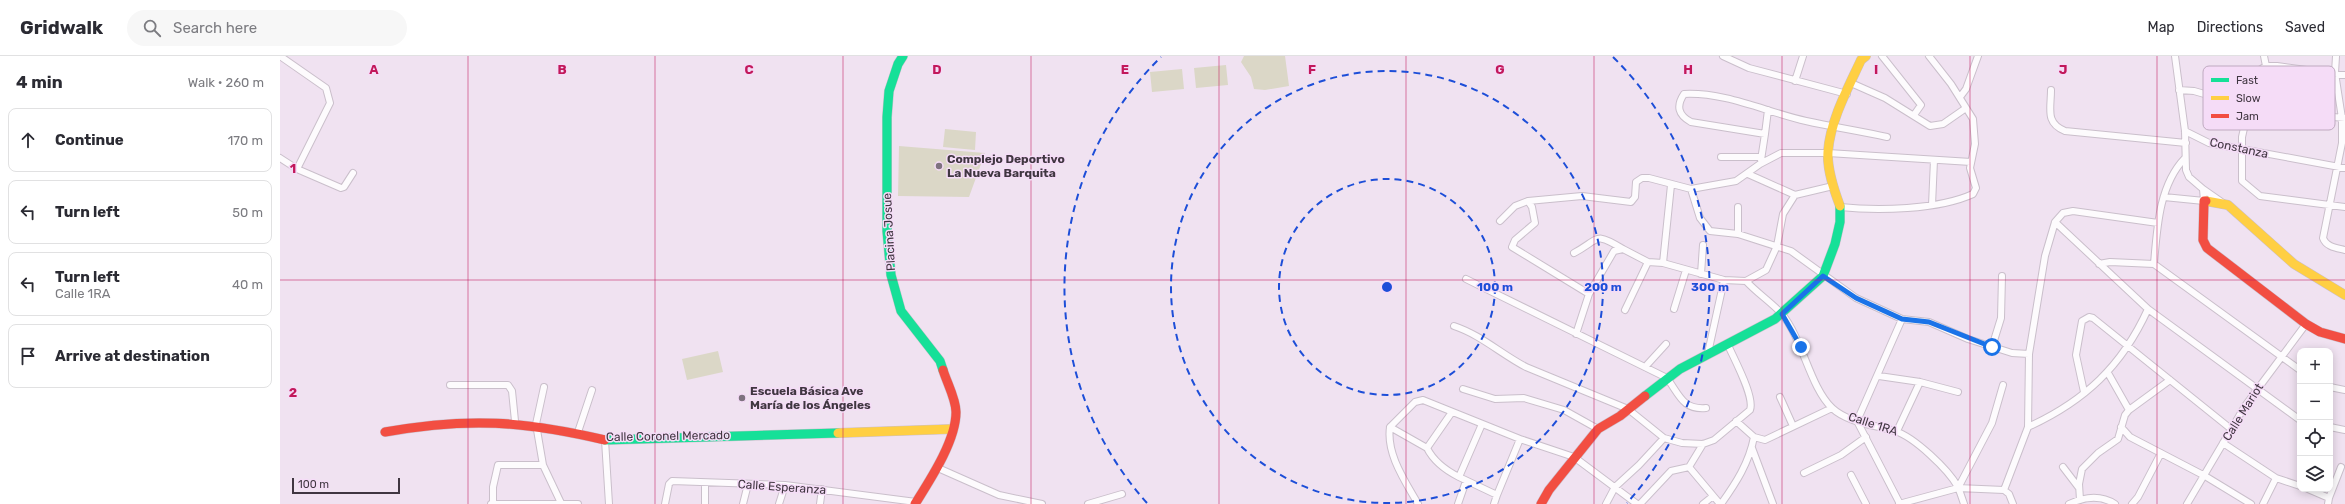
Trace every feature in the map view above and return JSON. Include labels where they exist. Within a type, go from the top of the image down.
[{"type":"street","points":[[280,56],[326,88],[329,95],[330,103],[297,169]]},
{"type":"street","name":"Placina Josue","points":[[904,56],[898,64],[890,91],[887,117],[887,231],[891,275],[901,311],[940,361],[956,411],[953,429],[938,468],[915,503]]},
{"type":"street","points":[[1723,56],[1749,68],[1847,94]]},
{"type":"street","points":[[1795,81],[1803,56]]},
{"type":"street","points":[[1541,504],[1549,490],[1574,456],[1598,429],[1628,409],[1667,378],[1708,353],[1756,331],[1782,314],[1823,276],[1835,244],[1840,222],[1840,208],[1833,186],[1828,152],[1833,126],[1861,60],[1866,56]]},
{"type":"street","points":[[1882,56],[1921,105],[1914,115]]},
{"type":"street","points":[[1840,208],[1916,208],[1973,194],[1976,188],[1970,168],[1975,134],[1973,119],[1960,97],[1929,56]]},
{"type":"street","points":[[1960,97],[1966,89],[1978,56]]},
{"type":"street","points":[[2175,56],[2185,131],[2185,158],[2189,177],[2248,222],[2294,264],[2345,295]]},
{"type":"street","points":[[2264,56],[2266,66]]},
{"type":"street","points":[[2336,56],[2336,74],[2343,118],[2342,143],[2328,205],[2323,238],[2324,242],[2345,250]]},
{"type":"street","points":[[2336,74],[2345,75]]},
{"type":"street","points":[[1851,83],[1882,96],[1930,126],[1938,126],[1966,108]]},
{"type":"street","points":[[2051,90],[2051,120],[2055,127],[2065,131],[2186,143]]},
{"type":"street","points":[[2179,90],[2203,93]]},
{"type":"street","points":[[1765,134],[1691,122],[1682,117],[1679,110],[1680,100],[1684,94],[1717,96],[1806,121],[1888,137]]},
{"type":"street","points":[[1500,221],[1515,206],[1528,201],[1582,196],[1631,202],[1635,197],[1636,182],[1642,178],[1649,178],[1691,189],[1736,181],[1748,174],[1761,160],[1768,110]]},
{"type":"street","points":[[2243,130],[2241,150],[2242,181],[2254,192],[2276,199],[2345,207]]},
{"type":"street","name":"Constanza","points":[[2185,131],[2209,143],[2345,168]]},
{"type":"street","points":[[1721,157],[1761,160],[1781,153],[1828,152],[1971,162]]},
{"type":"street","points":[[280,158],[297,169],[341,188],[344,187],[353,173]]},
{"type":"street","points":[[2154,264],[2158,223],[2164,197],[2176,168],[2185,158]]},
{"type":"street","points":[[1932,205],[1934,160]]},
{"type":"street","points":[[1748,174],[1795,195],[1833,186]]},
{"type":"street","points":[[1663,263],[1671,185]]},
{"type":"street","points":[[2203,188],[2203,240],[2206,247],[2306,324],[2320,332],[2345,339]]},
{"type":"street","points":[[1691,189],[1700,218],[1707,228],[1714,232],[1738,234],[1794,252],[1823,276],[1856,298],[1902,319],[1929,322],[1992,347],[2012,353],[2029,354]]},
{"type":"street","points":[[1574,253],[1589,242],[1598,238],[1606,239],[1648,262],[1663,263],[1724,280],[1746,281],[1766,271],[1777,246],[1783,214],[1795,195]]},
{"type":"street","points":[[2164,197],[2224,204]]},
{"type":"street","points":[[1528,201],[1534,211],[1535,223],[1515,240],[1512,247],[1589,294]]},
{"type":"street","points":[[1738,207],[1738,234]]},
{"type":"street","points":[[2004,490],[2028,427],[2029,354],[2044,260],[2055,222],[2061,215],[2073,211],[2158,223]]},
{"type":"street","points":[[2055,222],[2148,309],[2297,418]]},
{"type":"street","points":[[1701,274],[1703,245]]},
{"type":"street","points":[[1576,334],[1589,294],[1614,251],[1623,249]]},
{"type":"street","points":[[1625,310],[1648,262]]},
{"type":"street","points":[[2099,264],[2110,262],[2154,264],[2297,368]]},
{"type":"street","points":[[1674,309],[1686,270]]},
{"type":"street","points":[[1992,347],[2001,318],[2002,276]]},
{"type":"street","points":[[1466,279],[1667,378],[1686,404],[1694,409],[1706,408]]},
{"type":"street","points":[[1708,353],[1724,280]]},
{"type":"street","points":[[1736,421],[1754,437],[1765,440],[1832,408],[1817,384],[1801,347],[1782,314],[1746,281]]},
{"type":"street","points":[[2028,427],[2052,416],[2108,373],[2128,346],[2148,309]]},
{"type":"street","points":[[2084,392],[2076,360],[2082,321],[2089,317],[2093,318],[2231,429]]},
{"type":"street","points":[[1902,319],[1857,421],[1899,504],[1958,488],[2004,490],[2009,494],[2013,504]]},
{"type":"street","name":"Calle Mariot","points":[[2188,504],[2256,389],[2306,324]]},
{"type":"street","points":[[1454,326],[1478,336],[1512,360],[1526,367],[1628,409],[1664,438],[1703,444],[1714,440],[1752,407],[1743,379],[1728,345]]},
{"type":"street","points":[[1645,367],[1666,344]]},
{"type":"street","points":[[2108,373],[2129,410]]},
{"type":"street","points":[[1878,376],[1920,382],[1958,392]]},
{"type":"street","points":[[2080,500],[2079,489],[2081,473],[2084,465],[2116,440],[2129,410],[2170,380]]},
{"type":"street","points":[[1897,431],[1920,382]]},
{"type":"street","points":[[450,385],[508,386],[512,391],[515,421]]},
{"type":"street","points":[[1958,488],[1992,423],[2003,385]]},
{"type":"street","points":[[544,387],[536,424],[543,465],[561,503]]},
{"type":"street","points":[[2333,388],[2345,390]]},
{"type":"street","points":[[1463,389],[1495,399],[1524,398],[1564,410],[1598,429]]},
{"type":"street","points":[[578,432],[592,390]]},
{"type":"street","points":[[1780,397],[1793,426]]},
{"type":"street","points":[[1418,504],[1404,480],[1390,448],[1390,427],[1419,400],[1520,439],[1574,456],[1639,504],[1672,471],[1688,467],[1703,444]]},
{"type":"street","name":"Calle 1RA","points":[[1832,408],[1857,421],[1897,431],[1909,438],[1950,476],[1958,488],[1964,504]]},
{"type":"street","points":[[1427,448],[1452,412]]},
{"type":"street","name":"Calle Coronel Mercado","points":[[385,432],[410,426],[515,421],[578,432],[605,440],[953,429]]},
{"type":"street","points":[[1458,477],[1482,424]]},
{"type":"street","points":[[1390,427],[1427,448],[1435,460],[1446,470],[1497,495]]},
{"type":"street","points":[[2121,427],[2130,437],[2205,476],[2251,504]]},
{"type":"street","points":[[2333,428],[2345,430]]},
{"type":"street","points":[[1688,467],[1721,504],[1737,480],[1752,448],[1754,437]]},
{"type":"street","points":[[1804,473],[1841,455],[1866,437]]},
{"type":"street","points":[[1606,504],[1615,487],[1664,438]]},
{"type":"street","points":[[1494,504],[1520,439]]},
{"type":"street","points":[[605,440],[609,504]]},
{"type":"street","points":[[2224,443],[2276,478],[2297,485]]},
{"type":"street","points":[[1752,448],[1772,504]]},
{"type":"street","points":[[2132,504],[2138,497],[2160,453]]},
{"type":"street","points":[[543,465],[498,465],[493,487],[492,504],[578,504]]},
{"type":"street","points":[[2063,467],[2079,489]]},
{"type":"street","points":[[2313,492],[2328,501],[2341,467]]},
{"type":"street","points":[[938,468],[999,495],[1042,504]]},
{"type":"street","points":[[1851,475],[1866,504]]},
{"type":"street","points":[[2263,504],[2276,478]]},
{"type":"street","points":[[1458,504],[1466,481]]},
{"type":"street","name":"Calle Esperanza","points":[[665,504],[670,482],[786,485],[915,503]]},
{"type":"street","points":[[705,482],[705,504]]},
{"type":"street","points":[[743,504],[748,484]]},
{"type":"street","points":[[779,504],[786,485]]},
{"type":"street","points":[[820,504],[822,489]]},
{"type":"street","points":[[1088,504],[1122,494]]},
{"type":"street","points":[[1703,504],[1714,496]]},
{"type":"street","points":[[2069,504],[2080,500],[2102,498],[2115,504]]},
{"type":"shaded area","points":[[1244,56],[1285,56],[1289,86],[1265,90],[1254,89],[1251,77],[1241,62]]},
{"type":"shaded area","points":[[1226,65],[1228,85],[1196,88],[1194,68]]},
{"type":"shaded area","points":[[1182,69],[1184,89],[1152,92],[1150,72]]},
{"type":"shaded area","points":[[945,129],[976,132],[975,150],[943,147]]},
{"type":"shaded area","name":"Complejo Deportivo La Nueva Barquita","points":[[899,146],[985,153],[969,197],[898,196]]},
{"type":"shaded area","points":[[718,351],[723,372],[687,380],[682,359]]},
{"type":"traffic: fast","points":[[903,56],[898,64],[889,91],[887,117],[887,231],[891,275],[901,311],[940,361],[943,370]]},
{"type":"traffic: fast","points":[[1645,396],[1680,369],[1775,319],[1823,276],[1835,244],[1840,222],[1840,206]]},
{"type":"traffic: fast","points":[[605,440],[838,433]]},
{"type":"traffic: slow","points":[[1840,206],[1830,173],[1828,159],[1829,140],[1845,93],[1861,60],[1866,56]]},
{"type":"traffic: slow","points":[[2206,201],[2228,205],[2294,264],[2345,295]]},
{"type":"traffic: slow","points":[[838,433],[953,429]]},
{"type":"traffic: jam","points":[[2206,201],[2204,201],[2203,240],[2207,248],[2306,324],[2320,332],[2345,339]]},
{"type":"traffic: jam","points":[[915,504],[928,484],[947,448],[955,423],[955,402],[943,370]]},
{"type":"traffic: jam","points":[[1541,504],[1549,490],[1598,429],[1620,416],[1645,396]]},
{"type":"traffic: jam","points":[[385,432],[443,424],[496,423],[548,429],[605,440]]},
{"type":"place","name":"Complejo Deportivo La Nueva Barquita","points":[[939,166]]},
{"type":"place","name":"Escuela Básica Ave María de los Ángeles","points":[[742,398]]},
{"type":"route","points":[[1801,347],[1782,314],[1823,276],[1856,298],[1902,319],[1916,319],[1929,322],[1950,332],[1992,347]]}]
